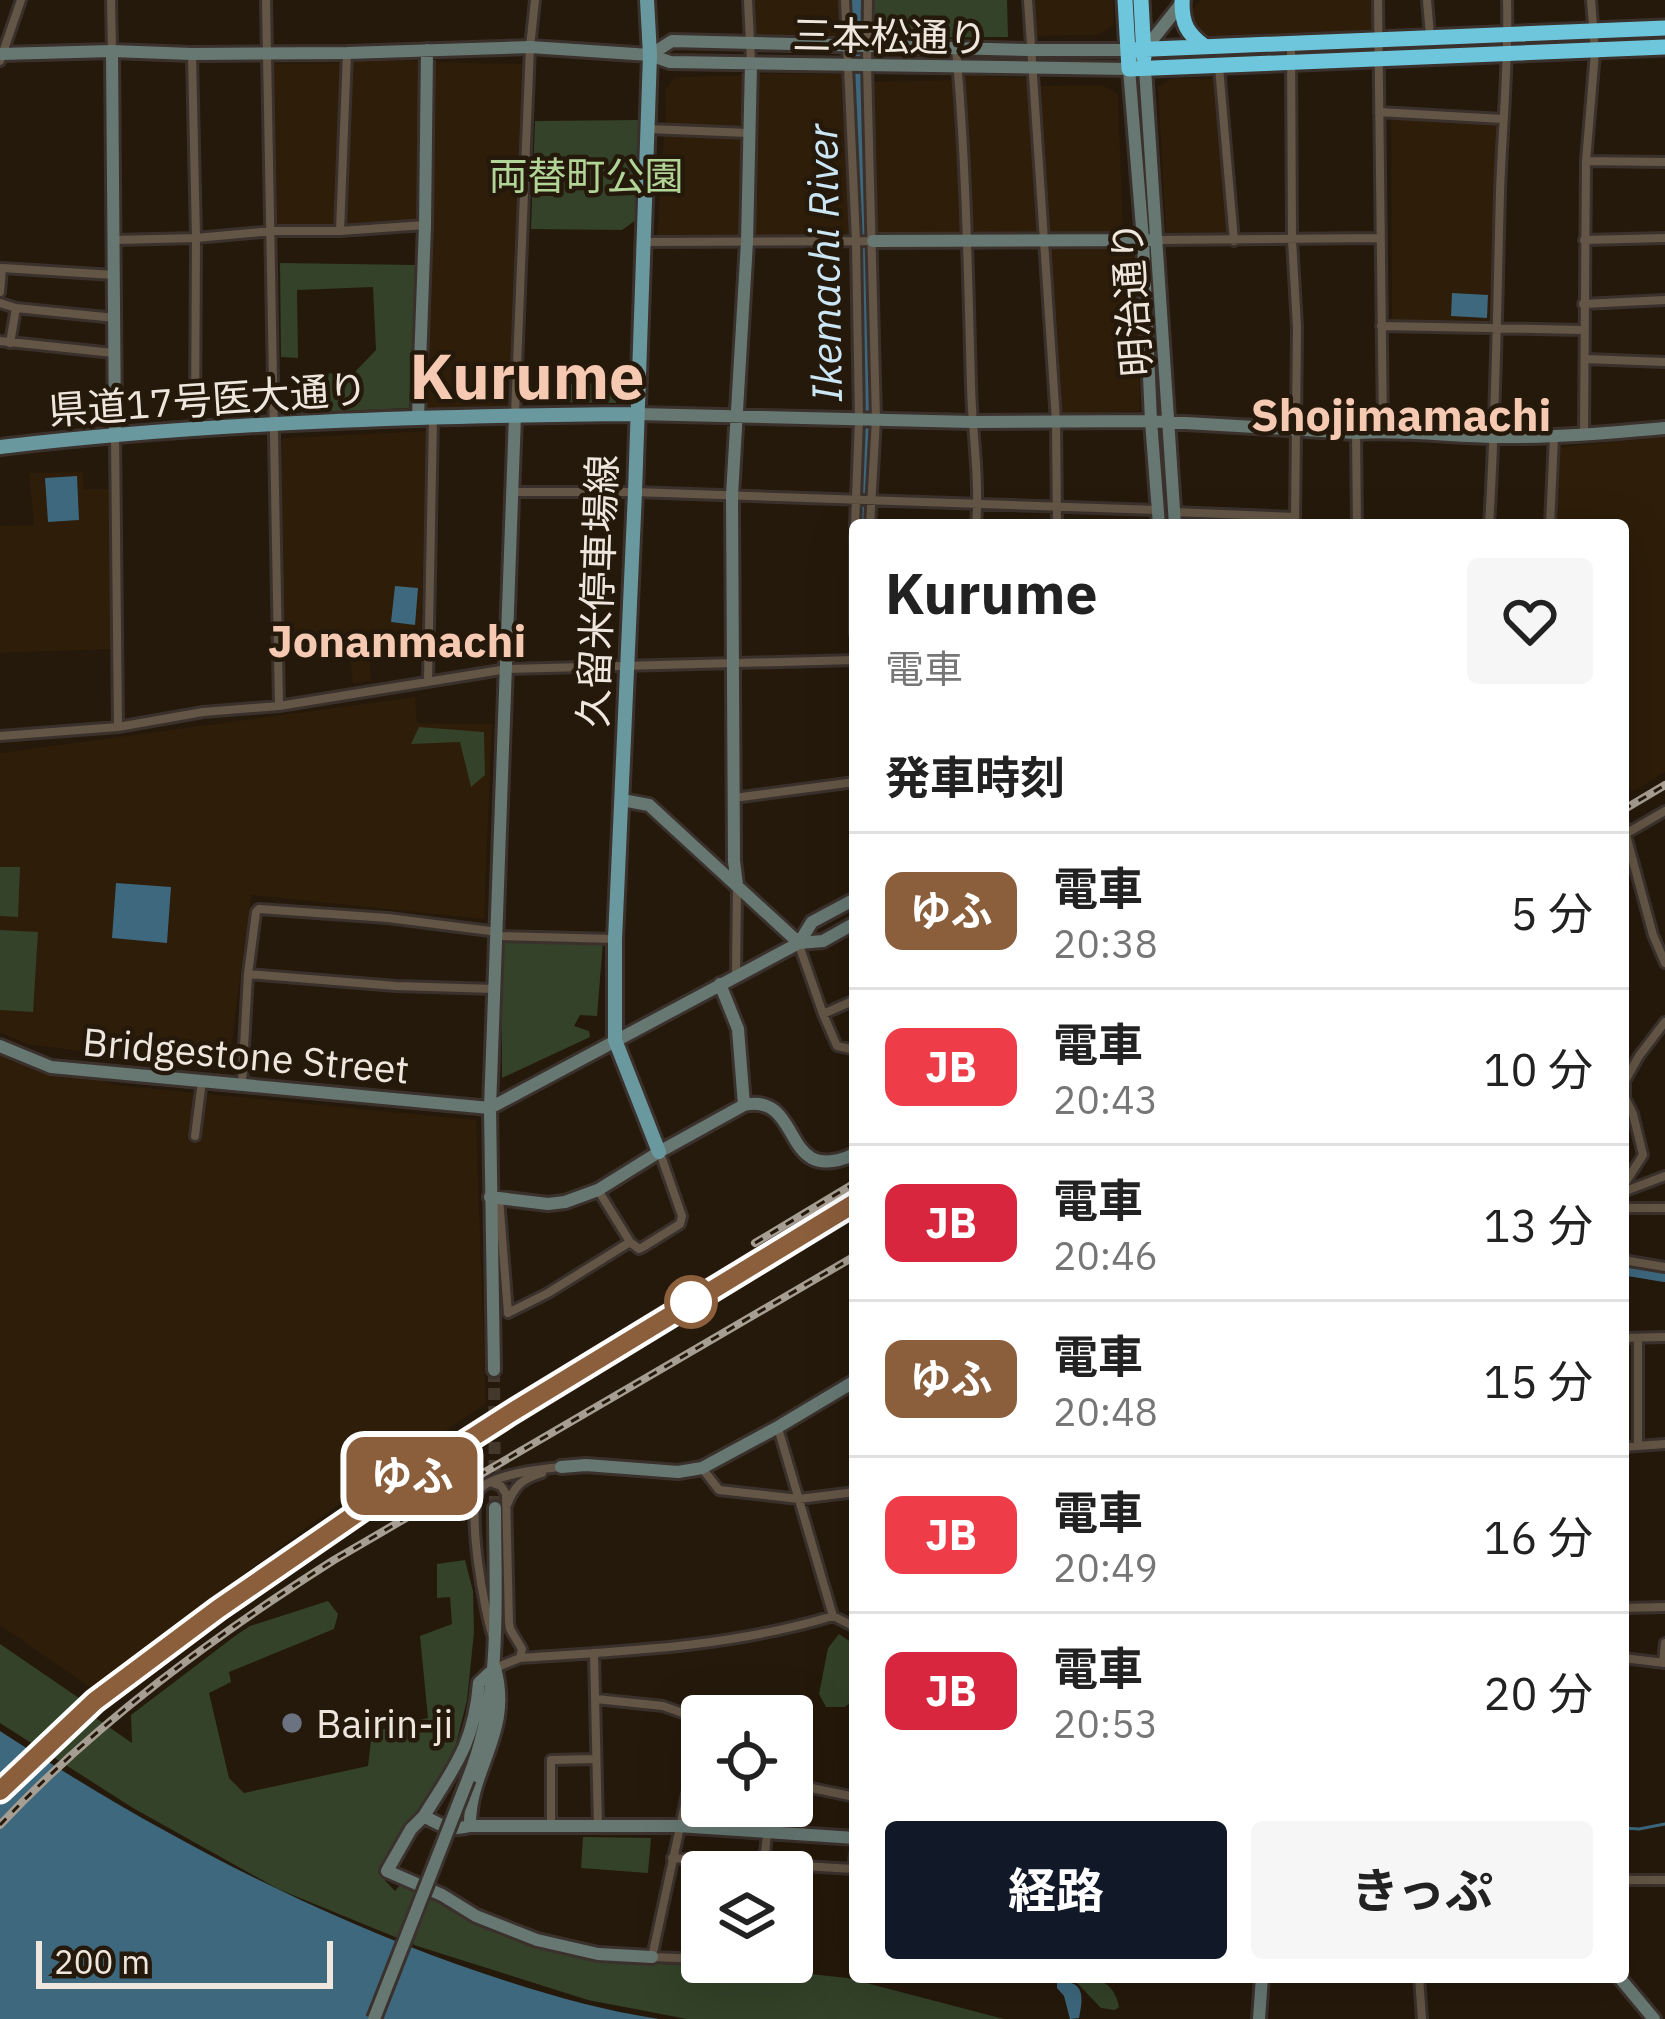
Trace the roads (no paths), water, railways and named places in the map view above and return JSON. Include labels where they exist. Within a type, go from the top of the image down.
[{"type":"highway","points":[[1125,0],[1136,49]]},
{"type":"highway","points":[[1141,0],[1137,69],[1665,47]]},
{"type":"highway","points":[[1183,1],[1187,31],[1204,46]]},
{"type":"highway","points":[[1136,49],[1665,28]]},
{"type":"main road","name":"久留米停車場線","points":[[615,1040],[650,55],[647,0]]},
{"type":"main road","name":"県道17号医大通り","points":[[0,447],[115,434],[637,414]]},
{"type":"main road","points":[[615,1040],[659,1152]]},
{"type":"street","points":[[1,56],[21,0]]},
{"type":"street","points":[[111,0],[118,727]]},
{"type":"street","points":[[266,0],[279,706]]},
{"type":"street","points":[[494,1370],[490,1108],[514,416],[535,0]]},
{"type":"street","points":[[736,976],[731,495],[747,242],[748,0]]},
{"type":"street","points":[[845,0],[860,419],[855,519]]},
{"type":"street","points":[[868,0],[876,418],[870,519]]},
{"type":"street","points":[[1028,0],[1056,421],[1057,519]]},
{"type":"street","points":[[1378,0],[1383,431]]},
{"type":"street","points":[[1427,0],[1430,37]]},
{"type":"street","points":[[1489,519],[1509,54],[1507,0]]},
{"type":"street","points":[[1584,435],[1586,160],[1595,52],[1591,0]]},
{"type":"street","points":[[1136,49],[1183,1]]},
{"type":"street","name":"三本松通り","points":[[650,55],[672,41],[1136,49]]},
{"type":"street","points":[[1291,43],[1297,326],[1295,519]]},
{"type":"street","name":"三本松通り","points":[[1,56],[530,47],[650,55],[670,62],[1137,69]]},
{"type":"street","points":[[956,49],[977,519]]},
{"type":"street","points":[[427,50],[428,680]]},
{"type":"street","points":[[340,230],[346,53]]},
{"type":"street","points":[[192,54],[195,430]]},
{"type":"street","points":[[1219,67],[1234,241]]},
{"type":"street","name":"明治通り","points":[[1137,69],[1174,518]]},
{"type":"street","points":[[1379,112],[1503,119]]},
{"type":"street","points":[[646,128],[749,134]]},
{"type":"street","points":[[1586,160],[1665,161]]},
{"type":"street","points":[[115,240],[424,225]]},
{"type":"street","points":[[643,242],[1380,238]]},
{"type":"street","points":[[1584,240],[1665,238]]},
{"type":"street","name":"明治通り","points":[[1150,240],[1150,421],[1159,519]]},
{"type":"street","points":[[0,292],[2,268],[115,275]]},
{"type":"street","points":[[1583,304],[1665,299]]},
{"type":"street","points":[[0,303],[115,318]]},
{"type":"street","points":[[16,308],[5,342],[115,353]]},
{"type":"street","points":[[1381,326],[1583,330]]},
{"type":"street","points":[[1585,359],[1665,362]]},
{"type":"street","points":[[637,414],[1150,421],[1494,437],[1665,428]]},
{"type":"street","points":[[1355,433],[1357,519]]},
{"type":"street","points":[[1550,519],[1554,436]]},
{"type":"street","points":[[513,492],[635,491],[1158,510]]},
{"type":"street","points":[[1174,518],[1214,519]]},
{"type":"street","points":[[0,736],[118,727],[203,712],[279,706],[507,669],[849,660]]},
{"type":"street","points":[[734,799],[849,783]]},
{"type":"street","points":[[622,800],[649,805],[799,943],[837,1046],[849,1049]]},
{"type":"street","points":[[1629,827],[1665,811]]},
{"type":"street","points":[[1629,844],[1665,963]]},
{"type":"street","points":[[799,943],[812,922],[849,902]]},
{"type":"street","points":[[242,1085],[256,912],[265,907],[388,917],[498,934],[615,939]]},
{"type":"street","points":[[490,1108],[799,943],[823,941],[849,926]]},
{"type":"street","points":[[248,974],[495,989]]},
{"type":"street","points":[[720,985],[738,1029],[744,1106]]},
{"type":"street","points":[[823,1014],[849,1003]]},
{"type":"street","points":[[1629,1075],[1665,1022]]},
{"type":"street","name":"Bridgestone Street","points":[[0,1046],[51,1066],[490,1108]]},
{"type":"street","points":[[195,1136],[202,1081]]},
{"type":"street","points":[[494,1198],[548,1204],[598,1190],[659,1152],[758,1102],[775,1108],[811,1159],[822,1164],[849,1157]]},
{"type":"street","points":[[1629,1106],[1643,1154],[1629,1178]]},
{"type":"street","points":[[598,1190],[630,1242],[643,1247],[680,1223],[682,1216],[659,1152]]},
{"type":"street","points":[[1629,1187],[1665,1176]]},
{"type":"street","points":[[494,1198],[508,1313],[630,1242]]},
{"type":"street","points":[[1629,1208],[1665,1208]]},
{"type":"street","points":[[1629,1261],[1665,1267]]},
{"type":"street","points":[[1638,1337],[1638,1445]]},
{"type":"street","points":[[1629,1338],[1665,1337]]},
{"type":"street","points":[[495,1644],[487,1622],[474,1529],[480,1488],[529,1471],[561,1467],[678,1472],[702,1468],[849,1385]]},
{"type":"street","points":[[778,1427],[833,1616]]},
{"type":"street","points":[[1629,1446],[1665,1444]]},
{"type":"street","points":[[520,1658],[522,1649],[509,1622],[500,1509],[526,1478],[561,1467]]},
{"type":"street","points":[[702,1468],[719,1490],[800,1498],[849,1493]]},
{"type":"street","points":[[374,2019],[478,1754],[495,1668],[500,1509],[506,1494],[492,1482]]},
{"type":"street","points":[[1629,1608],[1665,1607]]},
{"type":"street","points":[[681,1959],[598,1954],[536,1940],[387,1871],[461,1760],[477,1710],[479,1683],[495,1668],[520,1658],[731,1641],[783,1632],[833,1616],[849,1624]]},
{"type":"street","points":[[1629,1659],[1664,1663],[1665,1642]]},
{"type":"street","points":[[594,1653],[598,1826]]},
{"type":"street","points":[[470,1826],[471,1802],[499,1715],[501,1691],[495,1668]]},
{"type":"street","points":[[596,1700],[663,1706],[681,1714]]},
{"type":"street","points":[[550,1826],[551,1760],[596,1759]]},
{"type":"street","points":[[813,1788],[849,1796]]},
{"type":"street","points":[[652,1958],[681,1813]]},
{"type":"street","points":[[424,1816],[456,1829],[678,1826],[849,1838]]},
{"type":"street","points":[[766,1851],[767,1834]]},
{"type":"street","points":[[672,1858],[681,1859]]},
{"type":"street","points":[[813,1869],[849,1870]]},
{"type":"street","points":[[1629,1880],[1665,1880]]},
{"type":"street","points":[[1259,2019],[1262,1983]]},
{"type":"street","points":[[1419,1983],[1422,2019]]},
{"type":"street","points":[[1623,1983],[1654,2019]]},
{"type":"water","points":[[1452,293],[1488,295],[1487,318],[1451,316]]},
{"type":"water","points":[[77,476],[79,520],[48,522],[45,478]]},
{"type":"water","points":[[395,586],[418,588],[415,625],[391,622]]},
{"type":"water","points":[[116,883],[171,887],[167,943],[112,938]]},
{"type":"water","points":[[0,1731],[165,1831],[337,1916],[506,1981],[659,2019],[0,2019]]},
{"type":"water","points":[[1057,1983],[1078,1987],[1079,2018],[1070,2019]]},
{"type":"waterway","name":"Ikemachi River","points":[[856,0],[864,229],[865,519]]},
{"type":"waterway","name":"Ikemachi River","points":[[1629,1267],[1665,1273]]},
{"type":"waterway","points":[[1629,1828],[1665,1824]]},
{"type":"tunnel","points":[[494,1370],[495,1508]]},
{"type":"railway","points":[[1629,806],[1665,785]]},
{"type":"railway","points":[[755,1243],[849,1187]]},
{"type":"railway","points":[[0,1791],[95,1701],[160,1651],[398,1485],[849,1208]]},
{"type":"railway","points":[[0,1825],[117,1715],[289,1589],[849,1260]]},
{"type":"train","name":"ゆふ","points":[[0,1791],[95,1701],[160,1651],[398,1485],[849,1207]]},
{"type":"place","name":"Bairin-ji","points":[[292,1723]]},
{"type":"district","name":"Kurume","points":[[527,375]]},
{"type":"district","name":"Shojimamachi","points":[[1401,414]]},
{"type":"district","name":"Jonanmachi","points":[[397,640]]},
{"type":"park label","name":"両替町公園","points":[[586,175]]}]
